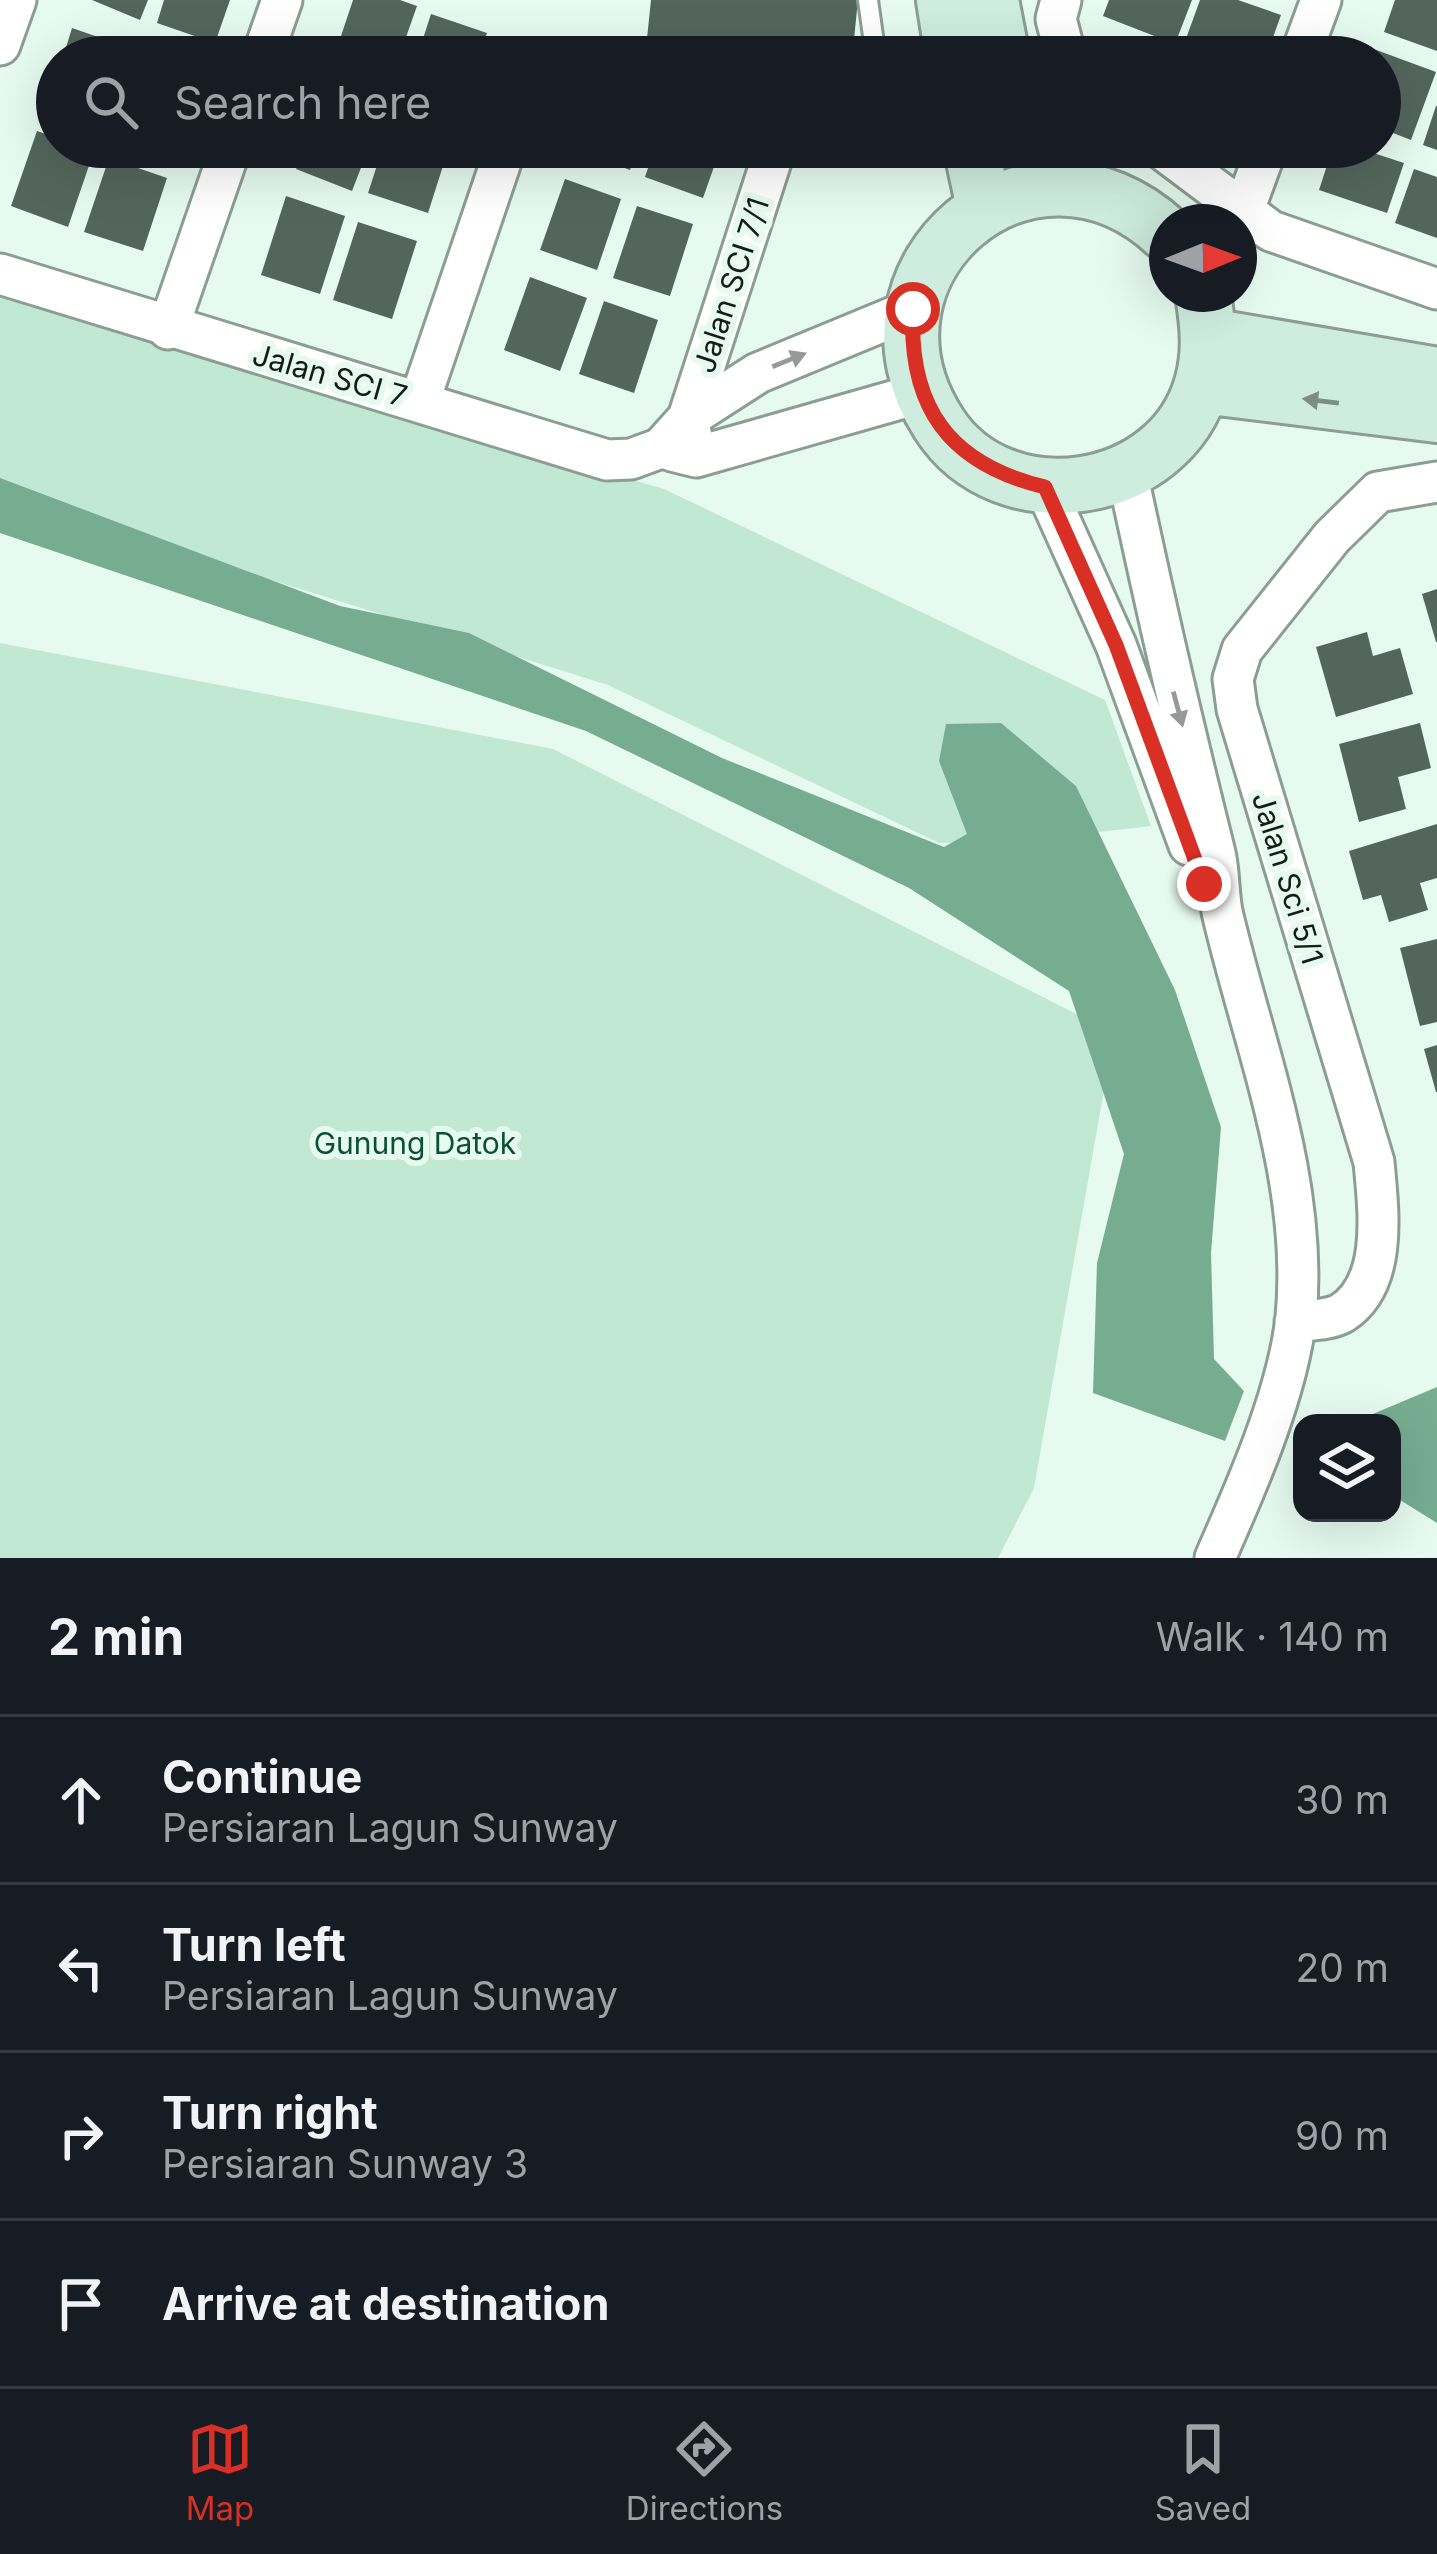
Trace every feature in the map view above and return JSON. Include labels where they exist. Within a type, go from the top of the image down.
[{"type":"main road","points":[[944,0],[950,36]]},
{"type":"main road","points":[[991,0],[998,36]]},
{"type":"main road","points":[[976,168],[984,207]]},
{"type":"main road","points":[[1039,168],[1015,193],[984,207],[951,234],[927,268],[913,309],[911,351],[921,393],[941,428],[970,458],[1005,477],[1045,487],[1087,486],[1127,472],[1172,436],[1205,339]]},
{"type":"main road","points":[[1042,168],[1149,217]]},
{"type":"main road","points":[[1205,339],[1437,375]]},
{"type":"main road","points":[[1205,339],[1437,415]]},
{"type":"street","points":[[0,45],[16,0]]},
{"type":"street","points":[[269,36],[282,0]]},
{"type":"street","points":[[1060,36],[1056,19],[1061,0]]},
{"type":"street","points":[[1308,36],[1321,0]]},
{"type":"street","points":[[168,329],[224,168]]},
{"type":"street","points":[[420,400],[499,168]]},
{"type":"street","name":"Jalan SCI 7/1","points":[[688,418],[769,168]]},
{"type":"street","points":[[1187,168],[1236,204]]},
{"type":"street","points":[[1246,204],[1259,168]]},
{"type":"street","points":[[1257,220],[1271,231],[1437,290]]},
{"type":"street","name":"Jalan SCI 7","points":[[0,274],[608,460],[678,453],[921,393]]},
{"type":"street","points":[[678,453],[688,418],[758,373],[913,309]]},
{"type":"street","points":[[1127,472],[1216,856],[1221,908],[1289,1173],[1299,1262],[1295,1322],[1255,1468],[1215,1558]]},
{"type":"street","name":"Jalan Sci 5/1","points":[[1295,1322],[1338,1316],[1357,1299],[1372,1266],[1379,1223],[1376,1182],[1237,710],[1234,680],[1242,650],[1332,537],[1378,492],[1437,482]]},
{"type":"street","points":[[1045,487],[1116,645],[1193,859],[1221,908]]},
{"type":"street","points":[[1116,645],[1160,628]]},
{"type":"lane","points":[[868,0],[873,36]]},
{"type":"green space","points":[[0,297],[664,489],[1105,700],[1151,826],[1020,841],[939,843],[608,685],[160,545],[0,484]]},
{"type":"green space","name":"Gunung Datok","points":[[0,643],[553,749],[1114,1033],[1034,1488],[998,1558],[0,1558]]},
{"type":"shaded area","points":[[0,478],[340,606],[469,633],[722,758],[944,847],[967,834],[939,761],[946,724],[1001,723],[1076,786],[1175,990],[1221,1127],[1211,1253],[1214,1359],[1244,1391],[1225,1441],[1093,1393],[1097,1263],[1124,1154],[1069,991],[909,888],[586,731],[0,533]]},
{"type":"shaded area","points":[[1437,1387],[1437,1523],[1401,1501],[1401,1414],[1373,1414]]},
{"type":"building","points":[[92,0],[148,0],[140,20]]},
{"type":"building","points":[[164,0],[230,0],[217,36],[195,36],[157,23]]},
{"type":"building","points":[[353,0],[400,0],[417,6],[406,36],[341,36]]},
{"type":"building","points":[[651,0],[858,0],[854,36],[647,36]]},
{"type":"building","points":[[1109,0],[1192,0],[1178,36],[1154,36],[1103,16]]},
{"type":"building","points":[[1200,0],[1238,0],[1281,15],[1274,36],[1187,36]]},
{"type":"building","points":[[1395,0],[1437,0],[1437,51],[1384,32]]},
{"type":"building","points":[[431,14],[487,33],[486,36],[424,36]]},
{"type":"building","points":[[72,28],[95,36],[70,36]]},
{"type":"building","points":[[1401,59],[1436,72],[1411,140],[1401,136]]},
{"type":"building","points":[[1437,106],[1437,150],[1423,145]]},
{"type":"building","points":[[36,134],[36,168],[88,168],[68,227],[11,206]]},
{"type":"building","points":[[1404,163],[1387,213],[1319,190],[1326,168],[1401,168]]},
{"type":"building","points":[[106,168],[138,168],[167,178],[143,251],[84,232]]},
{"type":"building","points":[[296,168],[361,168],[352,191]]},
{"type":"building","points":[[376,168],[442,168],[428,213],[368,193]]},
{"type":"building","points":[[648,168],[714,168],[703,198],[645,177]]},
{"type":"building","points":[[1414,169],[1437,177],[1437,238],[1395,223]]},
{"type":"building","points":[[565,179],[621,199],[597,270],[540,250]]},
{"type":"building","points":[[286,196],[345,216],[320,294],[261,275]]},
{"type":"building","points":[[637,206],[693,224],[670,296],[613,278]]},
{"type":"building","points":[[358,222],[417,241],[392,319],[333,300]]},
{"type":"building","points":[[530,277],[587,298],[560,371],[504,350]]},
{"type":"building","points":[[604,301],[658,320],[634,393],[579,374]]},
{"type":"building","points":[[1437,589],[1437,642],[1436,642],[1422,594]]},
{"type":"building","points":[[1367,632],[1373,656],[1400,648],[1413,694],[1336,717],[1316,647]]},
{"type":"building","points":[[1420,723],[1431,768],[1398,777],[1406,809],[1359,822],[1339,744]]},
{"type":"building","points":[[1437,824],[1437,878],[1420,883],[1428,910],[1389,922],[1381,895],[1363,900],[1349,851]]},
{"type":"building","points":[[1437,939],[1437,1022],[1420,1026],[1400,948]]},
{"type":"building","points":[[1437,1045],[1437,1092],[1436,1092],[1424,1049]]},
{"type":"route","points":[[913,309],[911,351],[921,393],[941,428],[970,458],[1005,477],[1045,487],[1116,645],[1204,884]]}]
